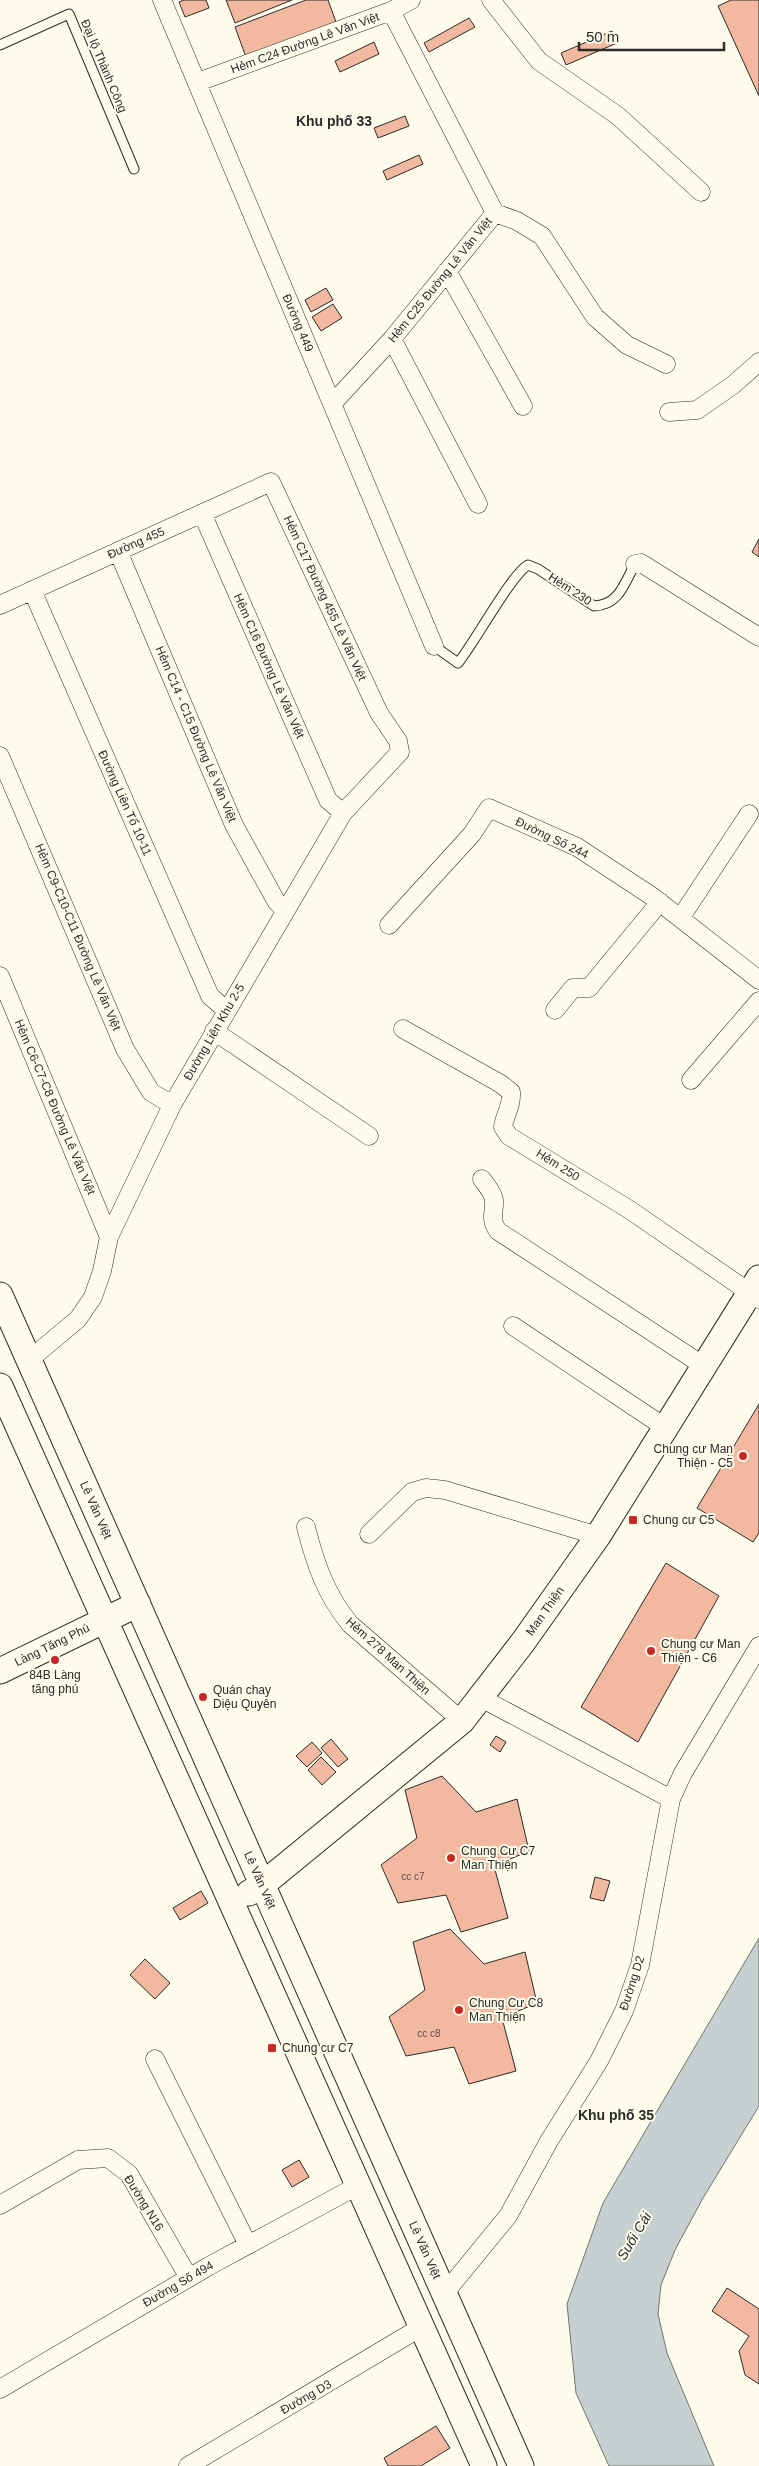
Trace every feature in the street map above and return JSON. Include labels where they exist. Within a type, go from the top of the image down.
[{"type":"main road","name":"Man Thiện","points":[[233,1903],[262,1885],[462,1721],[481,1698],[598,1536],[704,1366],[756,1290]]},
{"type":"main road","name":"Lê Văn Việt","points":[[0,1294],[521,2466]]},
{"type":"main road","points":[[0,1386],[423,2326],[484,2466]]},
{"type":"main road","name":"Làng Tăng Phú","points":[[0,1671],[138,1604]]},
{"type":"main road","points":[[423,2326],[444,2294]]},
{"type":"street","name":"Đường 449","points":[[162,0],[434,646]]},
{"type":"street","name":"Hẻm C24 Đường Lê Văn Việt","points":[[198,82],[391,11],[412,0]]},
{"type":"street","points":[[491,0],[539,61],[618,116],[701,192]]},
{"type":"street","name":"Hẻm C25 Đường Lê Văn Việt","points":[[333,403],[392,339],[495,213],[391,11]]},
{"type":"street","points":[[495,213],[517,222],[542,236],[595,317],[627,345],[666,364]]},
{"type":"street","points":[[447,271],[523,406]]},
{"type":"street","points":[[392,339],[478,504]]},
{"type":"street","points":[[669,412],[697,410],[733,385],[759,362]]},
{"type":"street","name":"Đường 455","points":[[0,605],[271,482]]},
{"type":"street","name":"Hẻm C17 Đường 455 Lê Văn Việt","points":[[271,482],[379,713]]},
{"type":"street","name":"Hẻm C16 Đường Lê Văn Việt","points":[[202,513],[328,800],[343,813]]},
{"type":"street","name":"Hẻm C14 - C15 Đường Lê Văn Việt","points":[[118,551],[234,825],[276,901],[285,912]]},
{"type":"street","name":"Hẻm 230","points":[[635,564],[641,563],[759,637]]},
{"type":"street","name":"Đường Liên Tổ 10-11","points":[[32,590],[210,996],[226,1010]]},
{"type":"street","name":"Đường Liên Khu 2-5","points":[[29,1360],[78,1319],[93,1297],[102,1271],[109,1237],[172,1105],[343,813],[400,752],[398,741],[379,713]]},
{"type":"street","name":"Hẻm C9-C10-C11 Đường Lê Văn Việt","points":[[0,756],[126,1049],[151,1092],[172,1105]]},
{"type":"street","name":"Đường Số 244","points":[[390,924],[472,834],[489,808],[577,847],[681,917],[759,980]]},
{"type":"street","points":[[681,917],[749,814]]},
{"type":"street","points":[[555,1010],[573,988],[589,988],[660,902]]},
{"type":"street","name":"Hẻm C6-C7-C8 Đường Lê Văn Việt","points":[[0,976],[109,1237]]},
{"type":"street","points":[[691,1080],[759,1001]]},
{"type":"street","name":"Hẻm 250","points":[[403,1029],[501,1084],[511,1092],[512,1105],[504,1119],[503,1127],[509,1136],[756,1290]]},
{"type":"street","points":[[214,1031],[368,1136]]},
{"type":"street","points":[[482,1179],[492,1194],[494,1201],[492,1217],[498,1231],[704,1366]]},
{"type":"street","points":[[513,1326],[666,1428]]},
{"type":"street","points":[[369,1534],[412,1492],[426,1488],[445,1490],[598,1536]]},
{"type":"street","name":"Hẻm 278 Man Thiện","points":[[306,1527],[320,1577],[336,1608],[350,1624],[462,1721]]},
{"type":"street","name":"Đường D2","points":[[444,2294],[508,2216],[549,2141],[599,2060],[624,2011],[640,1965],[671,1799],[683,1773],[759,1646]]},
{"type":"street","points":[[481,1698],[671,1799]]},
{"type":"street","points":[[156,2060],[248,2246]]},
{"type":"street","name":"Đường N16","points":[[0,2205],[78,2160],[108,2158],[129,2174],[189,2278]]},
{"type":"street","name":"Đường Số 494","points":[[0,2389],[189,2278],[359,2185]]},
{"type":"street","name":"Đường D3","points":[[188,2466],[423,2326]]},
{"type":"lane","name":"Đại lộ Thành Công","points":[[0,45],[69,14],[134,170]]},
{"type":"lane","name":"Hẻm 230","points":[[434,646],[458,663],[472,647],[516,576],[528,565],[538,569],[594,606],[604,605],[615,600],[635,564]]},
{"type":"water","name":"Suối Cái","points":[[759,1938],[759,2106],[703,2198],[675,2250],[661,2285],[658,2314],[667,2353],[714,2466],[609,2466],[576,2393],[567,2304],[603,2203]]},
{"type":"building","points":[[184,0],[206,0],[209,8],[185,17],[179,2]]},
{"type":"building","points":[[226,0],[292,0],[235,23]]},
{"type":"building","points":[[306,0],[328,0],[336,22],[246,57],[235,27]]},
{"type":"building","points":[[731,0],[759,0],[759,96],[718,6]]},
{"type":"building","points":[[469,18],[475,27],[429,52],[424,43]]},
{"type":"building","points":[[612,31],[617,43],[566,65],[561,53]]},
{"type":"building","points":[[374,42],[379,54],[340,72],[335,61]]},
{"type":"building","points":[[405,116],[409,126],[378,138],[374,128]]},
{"type":"building","points":[[419,155],[423,164],[387,180],[383,171]]},
{"type":"building","points":[[326,288],[333,300],[311,312],[305,300]]},
{"type":"building","points":[[333,304],[342,318],[321,331],[312,317]]},
{"type":"building","points":[[759,539],[759,557],[752,552]]},
{"type":"building","name":"Chung cư Man Thiện - C5","points":[[759,1404],[759,1533],[753,1542],[697,1508]]},
{"type":"building","name":"Chung cư Man Thiện - C6","points":[[666,1563],[719,1596],[638,1742],[581,1707]]},
{"type":"building","points":[[496,1736],[506,1742],[500,1752],[490,1745]]},
{"type":"building","points":[[331,1739],[348,1759],[338,1767],[321,1748]]},
{"type":"building","points":[[312,1742],[322,1753],[307,1767],[296,1756]]},
{"type":"building","points":[[321,1757],[336,1772],[322,1785],[308,1770]]},
{"type":"building","name":"Chung Cư C7 Man Thiện","points":[[442,1776],[476,1812],[517,1799],[529,1851],[494,1866],[508,1918],[461,1932],[446,1895],[398,1903],[381,1865],[417,1838],[405,1790]]},
{"type":"building","points":[[595,1877],[610,1881],[604,1901],[590,1898]]},
{"type":"building","points":[[201,1891],[208,1903],[180,1920],[173,1908]]},
{"type":"building","name":"Chung Cư C8 Man Thiện","points":[[450,1929],[484,1964],[525,1952],[537,2003],[502,2018],[516,2071],[469,2084],[454,2047],[406,2056],[389,2017],[425,1990],[413,1942]]},
{"type":"building","points":[[145,1959],[170,1983],[155,1999],[130,1975]]},
{"type":"building","points":[[299,2160],[309,2177],[292,2187],[282,2170]]},
{"type":"building","points":[[727,2288],[759,2309],[759,2384],[745,2375],[739,2351],[749,2336],[712,2311]]},
{"type":"building","points":[[436,2426],[450,2448],[421,2466],[388,2466],[384,2458]]},
{"type":"place","name":"Chung cư Man Thiện - C5","points":[[743,1456]]},
{"type":"place","name":"Chung cư C5","points":[[633,1520]]},
{"type":"place","name":"Chung cư Man Thiện - C6","points":[[651,1651]]},
{"type":"place","name":"84B Làng tăng phú","points":[[55,1660]]},
{"type":"place","name":"Quán chay Diệu Quyên","points":[[203,1697]]},
{"type":"place","name":"Chung Cư C7 Man Thiện","points":[[451,1858]]},
{"type":"place","name":"Chung Cư C8 Man Thiện","points":[[459,2010]]},
{"type":"place","name":"Chung cư C7","points":[[272,2048]]},
{"type":"district","name":"Khu phố 33","points":[[334,121]]},
{"type":"district","name":"Khu phố 35","points":[[616,2115]]}]
